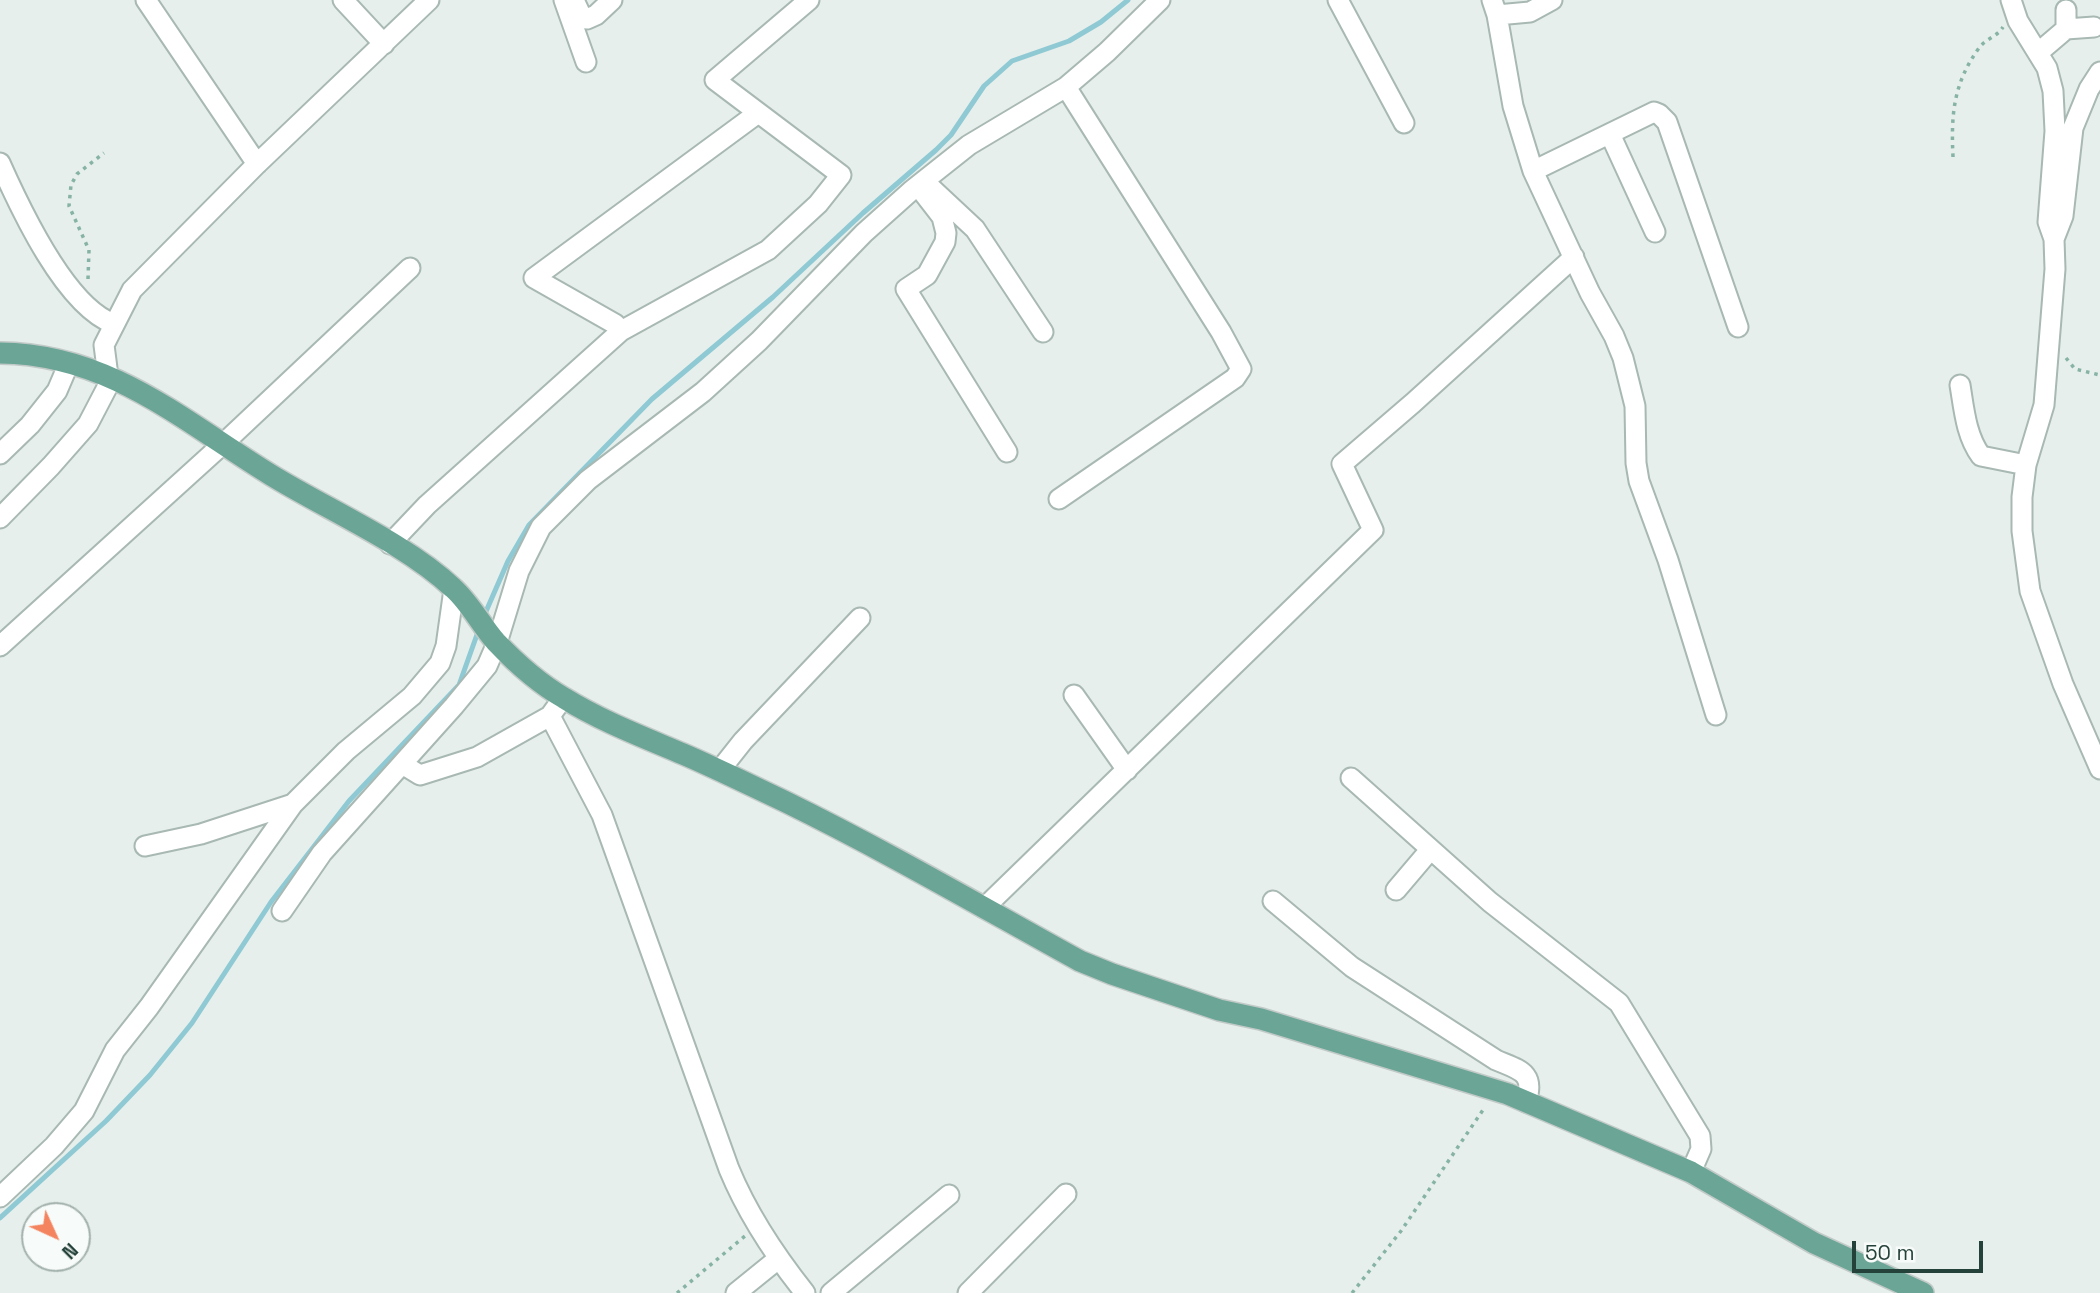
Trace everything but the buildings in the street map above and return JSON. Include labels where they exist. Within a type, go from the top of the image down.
[{"type":"main road","points":[[0,353],[22,353],[69,363],[110,377],[174,410],[270,474],[427,567],[454,589],[497,643],[563,698],[841,829],[1080,961],[1219,1010],[1261,1019],[1495,1090],[1526,1102],[1691,1172],[1814,1243],[1923,1293]]},
{"type":"street","points":[[146,0],[257,164]]},
{"type":"street","points":[[343,0],[384,44]]},
{"type":"street","points":[[0,518],[88,424],[110,377],[104,345],[132,290],[257,164],[429,0]]},
{"type":"street","points":[[564,0],[586,61]]},
{"type":"street","points":[[575,0],[581,15],[587,19],[596,15],[612,0]]},
{"type":"street","points":[[390,544],[427,505],[621,331],[768,250],[818,204],[841,175],[715,80],[809,0]]},
{"type":"street","points":[[282,911],[322,853],[487,666],[497,643],[519,571],[541,527],[588,480],[703,392],[759,341],[864,233],[921,184],[969,145],[1066,86],[1107,52],[1160,0]]},
{"type":"street","points":[[1338,0],[1404,123]]},
{"type":"street","points":[[1552,0],[1530,12],[1494,7],[1513,106],[1534,171],[1623,358],[1636,406],[1636,463],[1639,481],[1668,560],[1716,715]]},
{"type":"street","points":[[2011,0],[2018,21],[2047,68],[2053,91],[2055,131],[2048,222],[2054,239],[2055,269],[2044,405],[2026,465],[2022,531],[2030,591],[2063,684],[2100,769]]},
{"type":"street","points":[[2039,52],[2066,20],[2094,27]]},
{"type":"street","points":[[2054,239],[2063,216],[2073,128],[2089,89],[2100,72]]},
{"type":"street","points":[[1059,499],[1235,378],[1241,369],[1221,332],[1066,86]]},
{"type":"street","points":[[1534,171],[1654,112],[1660,114],[1667,122],[1738,327]]},
{"type":"street","points":[[2054,112],[2071,116],[2078,113]]},
{"type":"street","points":[[621,331],[615,324],[534,278],[758,113]]},
{"type":"street","points":[[1610,134],[1655,232]]},
{"type":"street","points":[[0,163],[18,202],[55,267],[94,312],[103,320],[114,324]]},
{"type":"street","points":[[921,184],[975,229],[1044,332]]},
{"type":"street","points":[[921,184],[942,217],[945,242],[927,275],[906,289],[1007,452]]},
{"type":"street","points":[[984,908],[1373,530],[1342,464],[1574,257]]},
{"type":"street","points":[[0,646],[224,443],[410,268]]},
{"type":"street","points":[[0,454],[30,425],[57,391],[69,363]]},
{"type":"street","points":[[1960,385],[1966,420],[1975,448],[1981,456],[2026,465]]},
{"type":"street","points":[[0,1197],[54,1146],[84,1111],[115,1049],[149,1007],[293,804],[346,751],[412,696],[440,663],[446,646],[454,589]]},
{"type":"street","points":[[720,770],[743,741],[860,618]]},
{"type":"street","points":[[1074,695],[1127,770]]},
{"type":"street","points":[[402,764],[420,775],[477,757],[550,716],[563,698]]},
{"type":"street","points":[[550,716],[602,815],[729,1169],[758,1226],[778,1259],[804,1293]]},
{"type":"street","points":[[1351,778],[1499,910],[1619,1003],[1700,1136],[1701,1149],[1691,1172]]},
{"type":"street","points":[[145,846],[201,834],[293,804]]},
{"type":"street","points":[[1395,890],[1430,850]]},
{"type":"street","points":[[1273,901],[1352,967],[1496,1060],[1519,1070],[1531,1086],[1526,1102]]},
{"type":"street","points":[[968,1293],[1066,1194]]},
{"type":"street","points":[[831,1293],[949,1195]]},
{"type":"street","points":[[736,1293],[778,1259]]},
{"type":"path","points":[[1953,157],[1951,127],[1956,89],[1970,61],[1982,44],[2002,29],[2004,19]]},
{"type":"path","points":[[94,312],[87,274],[89,250],[69,206],[71,185],[77,174],[104,153]]},
{"type":"path","points":[[2049,344],[2063,353],[2075,369],[2100,376]]},
{"type":"path","points":[[1352,1293],[1401,1231],[1477,1121],[1495,1090]]},
{"type":"path","points":[[677,1293],[758,1226]]},
{"type":"waterway","points":[[484,616],[508,561],[529,525],[652,399],[773,297],[863,213],[936,150],[951,135],[984,86],[1012,61],[1069,41],[1101,22],[1128,0]]},
{"type":"waterway","points":[[0,1218],[106,1121],[150,1075],[192,1023],[271,902],[349,801],[459,685],[479,629]]}]
